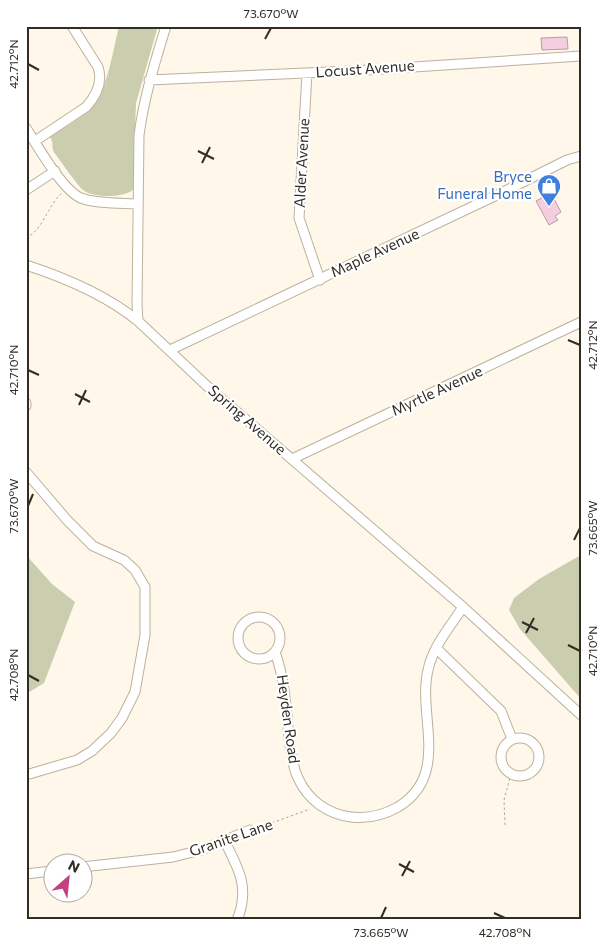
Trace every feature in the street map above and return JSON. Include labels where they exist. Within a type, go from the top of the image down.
[{"type":"street","points":[[35,141],[86,107],[92,101],[99,87],[100,74],[98,67],[72,26]]},
{"type":"street","points":[[138,321],[140,135],[149,80],[166,26]]},
{"type":"street","name":"Locust Avenue","points":[[149,80],[307,73],[581,56]]},
{"type":"street","name":"Alder Avenue","points":[[307,73],[299,218],[320,280]]},
{"type":"street","points":[[26,128],[55,171],[78,197],[87,200],[138,204]]},
{"type":"street","name":"Maple Avenue","points":[[170,350],[320,280],[567,160],[581,156]]},
{"type":"street","points":[[26,190],[55,171]]},
{"type":"street","name":"Spring Avenue","points":[[26,265],[60,276],[102,298],[138,321],[207,386],[463,607],[581,715]]},
{"type":"street","name":"Myrtle Avenue","points":[[292,459],[581,322]]},
{"type":"street","points":[[26,472],[67,520],[93,546],[124,560],[135,570],[145,587],[145,635],[135,692],[122,718],[111,734],[92,751],[76,760],[26,775]]},
{"type":"street","points":[[316,804],[346,816],[376,817],[391,811],[412,796],[425,772],[428,759],[426,680],[428,669],[436,648],[463,607]]},
{"type":"street","name":"Heyden Road","points":[[275,652],[264,658],[257,658],[245,652],[241,647],[239,634],[245,622],[258,617],[265,618],[276,625],[280,638],[275,652],[281,668],[293,766],[305,792],[316,804]]},
{"type":"street","points":[[436,648],[500,711],[512,739]]},
{"type":"street","points":[[518,737],[531,741],[539,752],[540,758],[534,770],[529,774],[523,776],[511,774],[502,765],[500,759],[503,747],[512,739],[518,737]]},
{"type":"street","name":"Granite Lane","points":[[92,866],[173,857],[225,842],[250,830]]},
{"type":"street","points":[[225,842],[242,878],[242,904],[237,920]]},
{"type":"street","points":[[26,874],[42,872]]},
{"type":"path","points":[[26,238],[35,234],[52,203],[64,192]]},
{"type":"path","points":[[505,825],[504,800],[511,774]]},
{"type":"path","name":"Granite Lane","points":[[250,830],[308,811],[316,804]]},
{"type":"green space","points":[[119,26],[158,26],[136,103],[133,190],[115,196],[101,196],[88,193],[81,188],[54,152],[50,137],[84,114],[99,98],[110,67]]},
{"type":"green space","points":[[26,555],[52,584],[75,602],[44,683],[26,694]]},
{"type":"green space","points":[[581,555],[581,699],[520,629],[509,610],[514,598],[539,579]]},
{"type":"building","points":[[567,37],[568,49],[542,50],[541,38]]},
{"type":"building","name":"Bryce Funeral Home","points":[[551,193],[561,212],[555,216],[558,220],[549,225],[536,201]]},
{"type":"place","name":"Bryce Funeral Home","points":[[549,207]]}]
